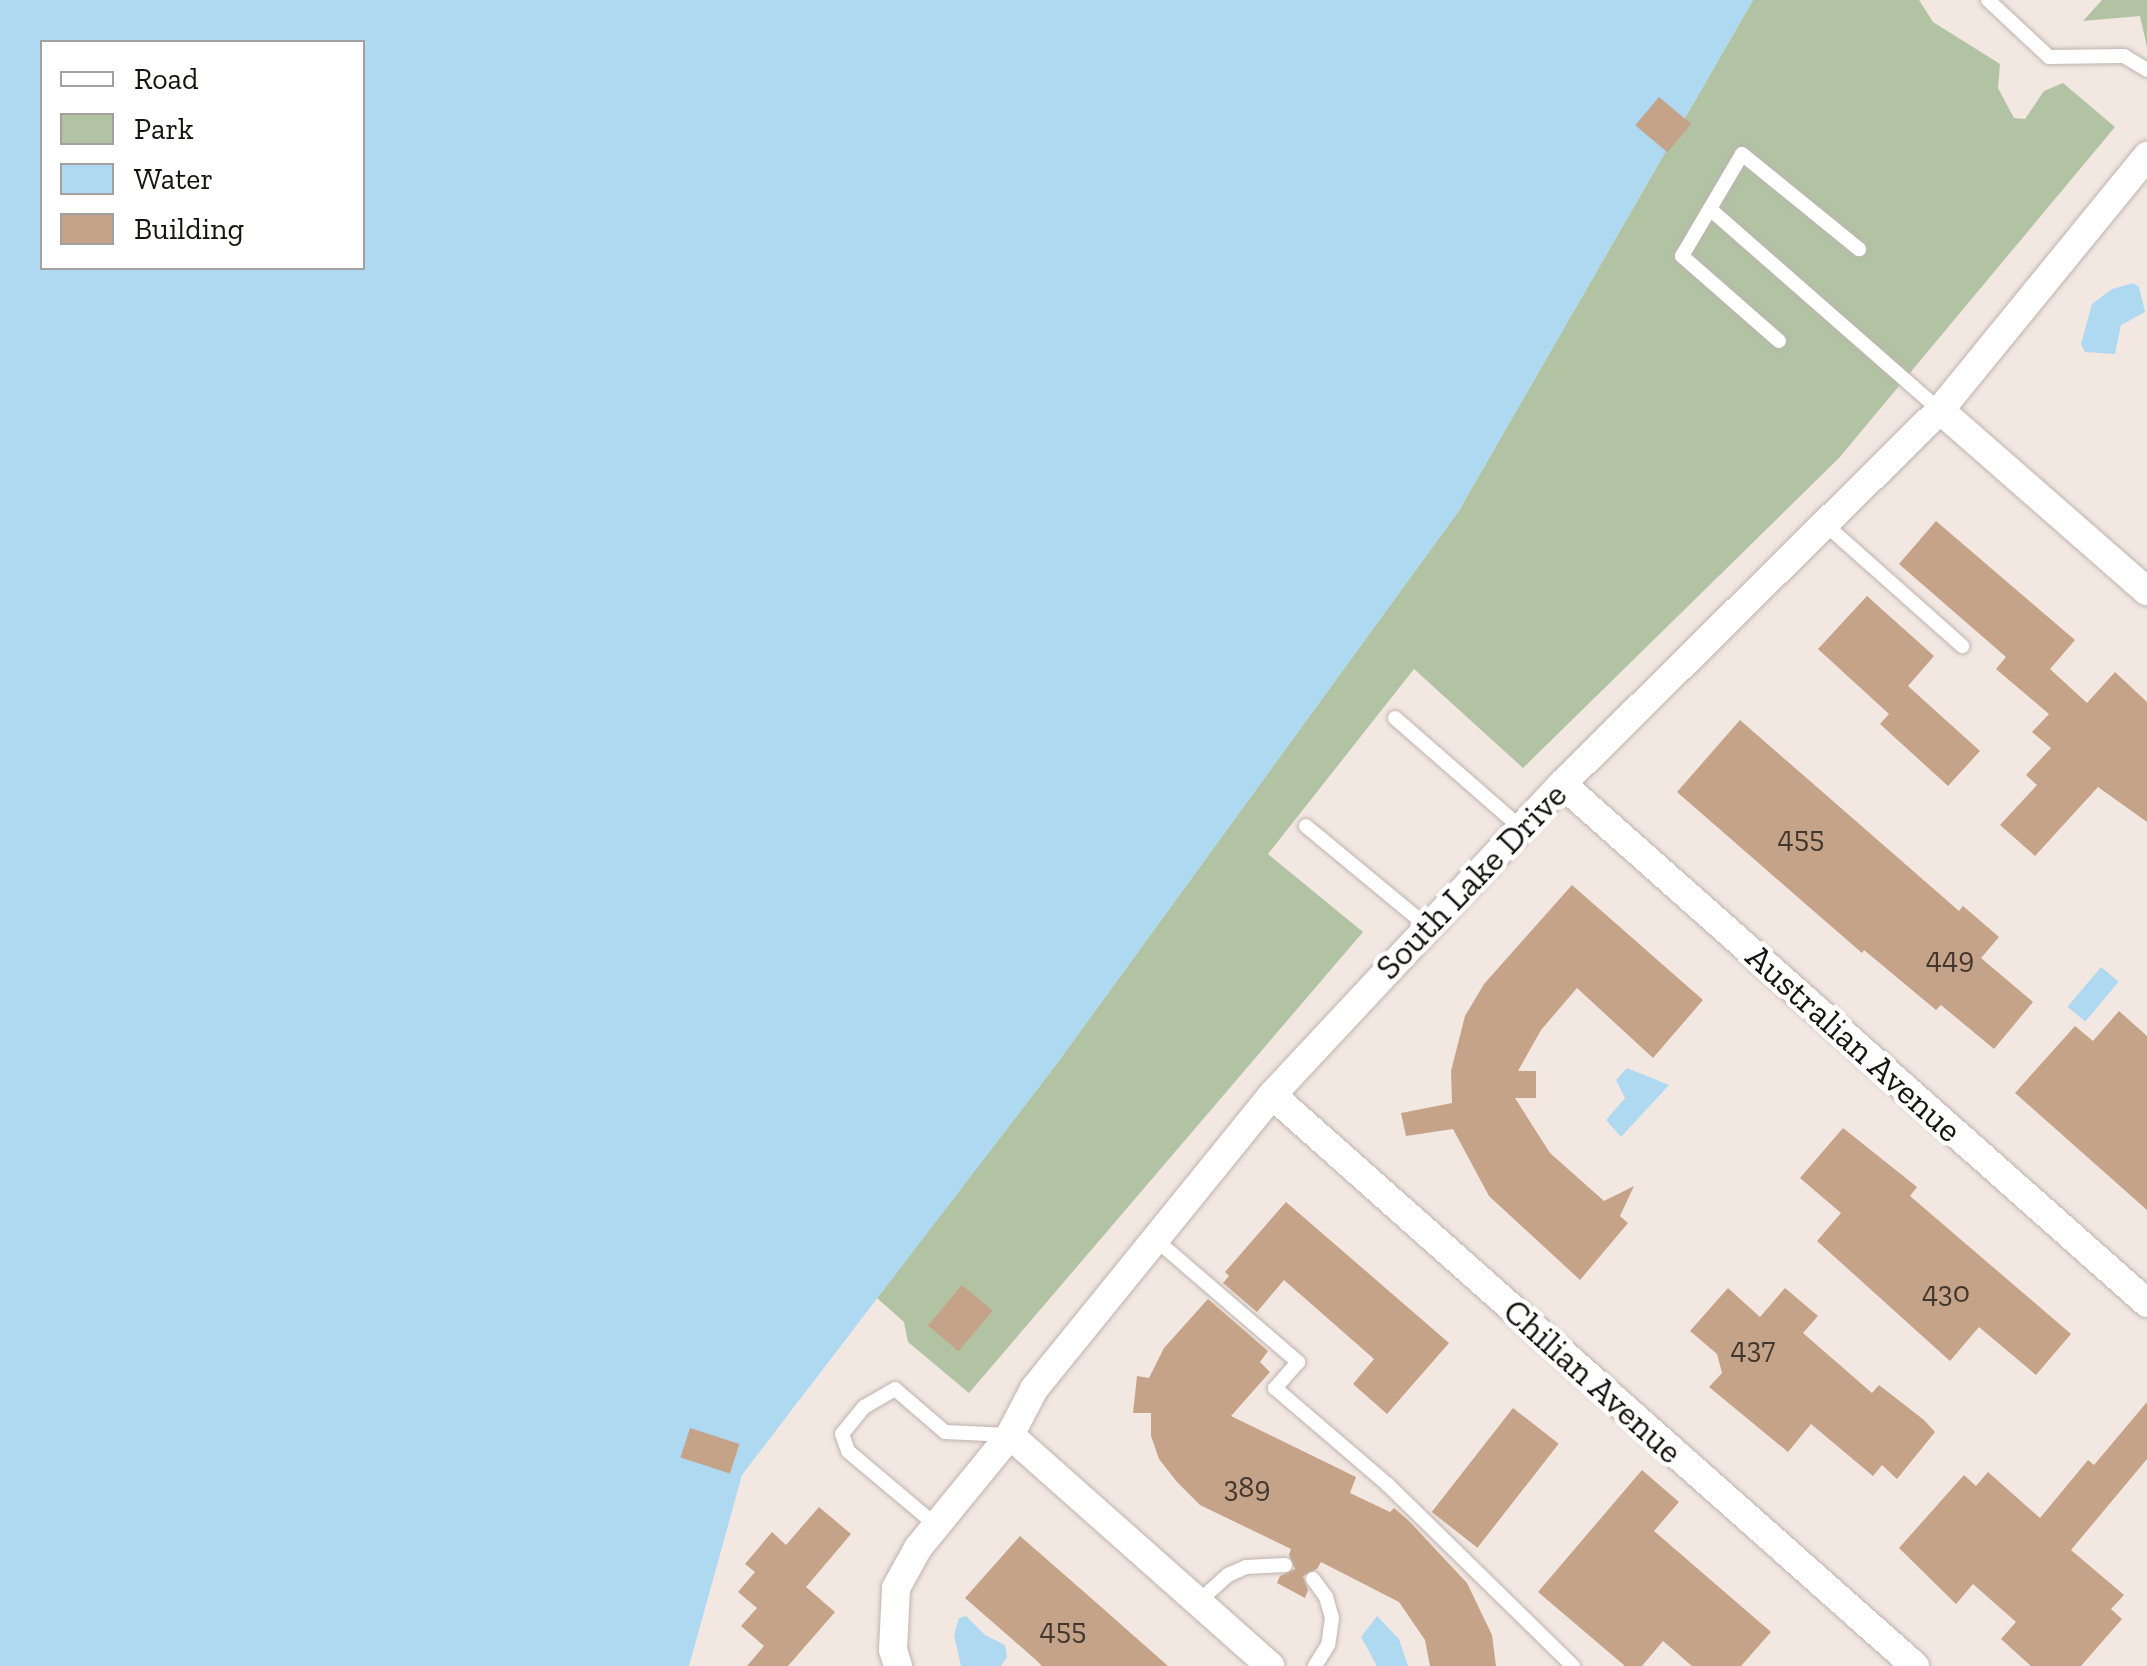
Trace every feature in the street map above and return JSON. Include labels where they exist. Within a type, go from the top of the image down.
[{"type":"street","name":"South Lake Drive","points":[[898,1666],[894,1650],[896,1588],[918,1548],[1010,1435],[1034,1390],[1272,1095],[1562,784],[1940,410],[2147,156]]},
{"type":"street","points":[[1940,410],[2147,591]]},
{"type":"street","name":"Australian Avenue","points":[[1562,784],[2147,1302]]},
{"type":"street","name":"Chilian Avenue","points":[[1272,1095],[1915,1666]]},
{"type":"street","points":[[1010,1435],[1270,1666]]},
{"type":"lane","points":[[1988,0],[2050,57],[2124,56],[2147,70]]},
{"type":"lane","points":[[1778,341],[1682,256],[1742,154],[1859,249]]},
{"type":"lane","points":[[1710,209],[1940,410]]},
{"type":"lane","points":[[1826,526],[1962,646]]},
{"type":"lane","points":[[1395,718],[1521,828]]},
{"type":"lane","points":[[1306,826],[1427,926]]},
{"type":"lane","points":[[1154,1240],[1298,1362],[1275,1388],[1388,1485],[1574,1666]]},
{"type":"lane","points":[[938,1526],[848,1451],[842,1434],[864,1406],[895,1389],[945,1432],[1010,1435]]},
{"type":"lane","points":[[1198,1602],[1228,1574],[1258,1565],[1285,1564]]},
{"type":"lane","points":[[1313,1579],[1326,1597],[1332,1618],[1328,1645],[1315,1666]]},
{"type":"green space","points":[[1753,0],[1919,0],[1933,22],[2000,64],[1998,88],[2014,118],[2025,119],[2044,91],[2063,83],[2115,127],[1839,458],[1523,768],[1414,669],[1268,854],[1363,932],[969,1393],[908,1342],[904,1322],[877,1298],[1055,1066],[1458,512]]},
{"type":"green space","points":[[2102,0],[2147,0],[2147,47],[2140,16],[2083,21]]},
{"type":"water","points":[[0,0],[1753,0],[1458,512],[1055,1066],[742,1475],[689,1666],[0,1666]]},
{"type":"water","points":[[2133,283],[2139,287],[2145,312],[2121,325],[2115,354],[2085,352],[2081,344],[2092,304],[2112,289]]},
{"type":"water","points":[[2101,967],[2119,982],[2085,1022],[2068,1007]]},
{"type":"water","points":[[1627,1068],[1669,1085],[1621,1137],[1606,1120],[1625,1098],[1616,1080]]},
{"type":"water","points":[[966,1616],[985,1635],[1005,1645],[1007,1657],[1001,1666],[961,1666],[954,1635],[959,1618]]},
{"type":"water","points":[[1377,1616],[1399,1639],[1408,1666],[1377,1666],[1361,1637]]},
{"type":"building","points":[[1659,97],[1691,124],[1667,152],[1635,125]]},
{"type":"building","points":[[1936,521],[2075,640],[2050,669],[2087,703],[2115,672],[2147,702],[2147,822],[2098,787],[2035,856],[2000,825],[2037,785],[2026,775],[2051,748],[2032,732],[2049,714],[1996,669],[2006,657],[1899,564]]},
{"type":"building","points":[[1867,596],[1934,656],[1908,686],[1980,751],[1948,786],[1880,724],[1889,714],[1818,649]]},
{"type":"building","points":[[1740,720],[1959,911],[1963,906],[1999,937],[1981,958],[2033,1002],[1994,1049],[1941,1005],[1936,1010],[1864,950],[1862,953],[1677,792]]},
{"type":"building","points":[[1572,885],[1703,1000],[1653,1058],[1577,988],[1541,1030],[1518,1071],[1536,1071],[1536,1098],[1515,1098],[1550,1153],[1604,1201],[1634,1186],[1620,1216],[1628,1223],[1580,1280],[1489,1196],[1453,1129],[1406,1136],[1401,1113],[1452,1103],[1451,1071],[1465,1016],[1484,984]]},
{"type":"building","points":[[2119,1011],[2147,1036],[2147,1210],[2015,1093],[2075,1026],[2093,1041]]},
{"type":"building","points":[[1843,1128],[1917,1187],[1910,1196],[2071,1334],[2036,1375],[1979,1327],[1950,1361],[1817,1241],[1841,1213],[1800,1178]]},
{"type":"building","points":[[1286,1202],[1449,1343],[1387,1414],[1353,1384],[1374,1359],[1284,1280],[1257,1312],[1223,1283],[1229,1276],[1225,1272]]},
{"type":"building","points":[[962,1285],[993,1311],[959,1351],[928,1326]]},
{"type":"building","points":[[1728,1288],[1760,1317],[1785,1288],[1818,1316],[1803,1333],[1872,1393],[1879,1385],[1935,1432],[1897,1479],[1882,1465],[1873,1476],[1811,1424],[1788,1452],[1709,1387],[1722,1373],[1717,1354],[1690,1331]]},
{"type":"building","points":[[1208,1299],[1268,1351],[1260,1362],[1270,1372],[1231,1416],[1356,1477],[1350,1493],[1390,1512],[1394,1508],[1409,1521],[1467,1583],[1492,1635],[1496,1666],[1430,1666],[1425,1640],[1399,1602],[1321,1562],[1317,1569],[1303,1576],[1308,1590],[1305,1598],[1277,1583],[1280,1576],[1295,1569],[1289,1555],[1291,1549],[1200,1505],[1177,1482],[1159,1459],[1151,1436],[1151,1413],[1133,1413],[1137,1376],[1149,1378],[1164,1348]]},
{"type":"building","points":[[2147,1402],[2147,1459],[2071,1550],[2124,1595],[2111,1609],[2122,1619],[2081,1666],[2031,1666],[2001,1639],[2016,1622],[1973,1584],[1956,1604],[1899,1548],[1964,1475],[1976,1486],[1988,1472],[2040,1518],[2088,1460],[2094,1465]]},
{"type":"building","points":[[1513,1408],[1559,1444],[1477,1548],[1432,1512]]},
{"type":"building","points":[[690,1428],[739,1444],[730,1474],[680,1457]]},
{"type":"building","points":[[1642,1470],[1679,1502],[1654,1531],[1771,1632],[1741,1666],[1692,1666],[1663,1641],[1642,1666],[1625,1666],[1538,1592]]},
{"type":"building","points":[[819,1507],[851,1534],[806,1587],[835,1612],[788,1666],[747,1666],[764,1646],[741,1626],[757,1608],[738,1592],[755,1572],[745,1564],[772,1532],[786,1545]]},
{"type":"building","points":[[1020,1536],[1168,1666],[1042,1666],[965,1598]]}]
